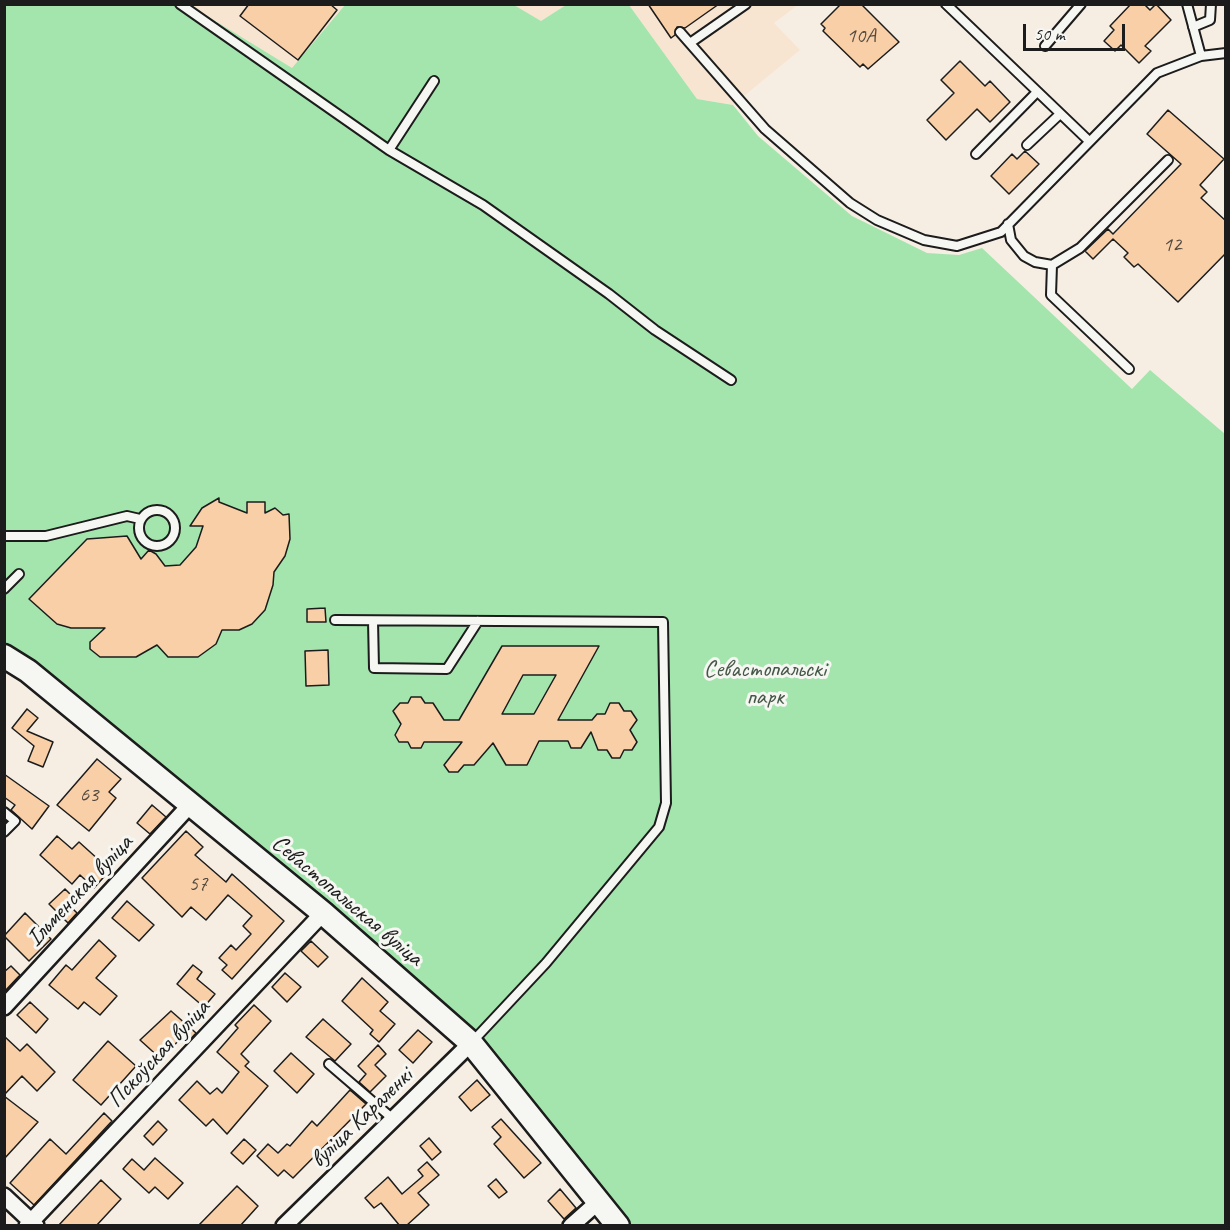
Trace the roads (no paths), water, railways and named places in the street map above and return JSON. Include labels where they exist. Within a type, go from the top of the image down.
[{"type":"street","name":"Севастопальская вуліца","points":[[4,656],[28,671],[189,806],[323,913],[471,1043],[618,1226]]},
{"type":"street","name":"Ільменская вуліца","points":[[4,1007],[189,806]]},
{"type":"street","name":"Пскоўская вуліца","points":[[31,1224],[323,913]]},
{"type":"street","name":"вуліца Караленкі","points":[[284,1226],[471,1043]]},
{"type":"street","points":[[4,1196],[31,1224]]},
{"type":"street","points":[[571,1226],[598,1202]]},
{"type":"lane","points":[[180,4],[389,150],[483,205],[609,294],[655,330],[731,380]]},
{"type":"lane","points":[[690,44],[746,4]]},
{"type":"lane","points":[[946,4],[1089,141]]},
{"type":"lane","points":[[1045,46],[1081,4]]},
{"type":"lane","points":[[1187,4],[1201,56]]},
{"type":"lane","points":[[1193,27],[1210,20],[1211,4]]},
{"type":"lane","points":[[680,32],[765,129],[850,203],[877,220],[924,240],[957,246],[1001,231],[1008,225],[1157,73],[1201,56],[1226,53]]},
{"type":"lane","points":[[389,150],[434,81]]},
{"type":"lane","points":[[976,154],[1037,92]]},
{"type":"lane","points":[[1028,145],[1060,114]]},
{"type":"lane","points":[[1008,225],[1011,240],[1024,256],[1035,262],[1052,265],[1080,248],[1168,160]]},
{"type":"lane","points":[[1052,265],[1051,295],[1129,369]]},
{"type":"lane","points":[[149,511],[165,512],[173,520],[173,536],[164,545],[157,546],[145,542],[139,532],[140,519],[149,511]]},
{"type":"lane","points":[[4,536],[46,536],[127,516],[140,519]]},
{"type":"lane","points":[[4,589],[19,574]]},
{"type":"lane","points":[[335,620],[663,622],[666,803],[659,827],[546,963],[471,1043]]},
{"type":"lane","points":[[374,621],[374,668],[437,669],[447,669],[478,621]]},
{"type":"lane","points":[[4,812],[15,821],[4,832]]},
{"type":"lane","points":[[329,1064],[393,1119]]},
{"type":"park label","name":"Севастопальскі парк","points":[[765,684]]}]
